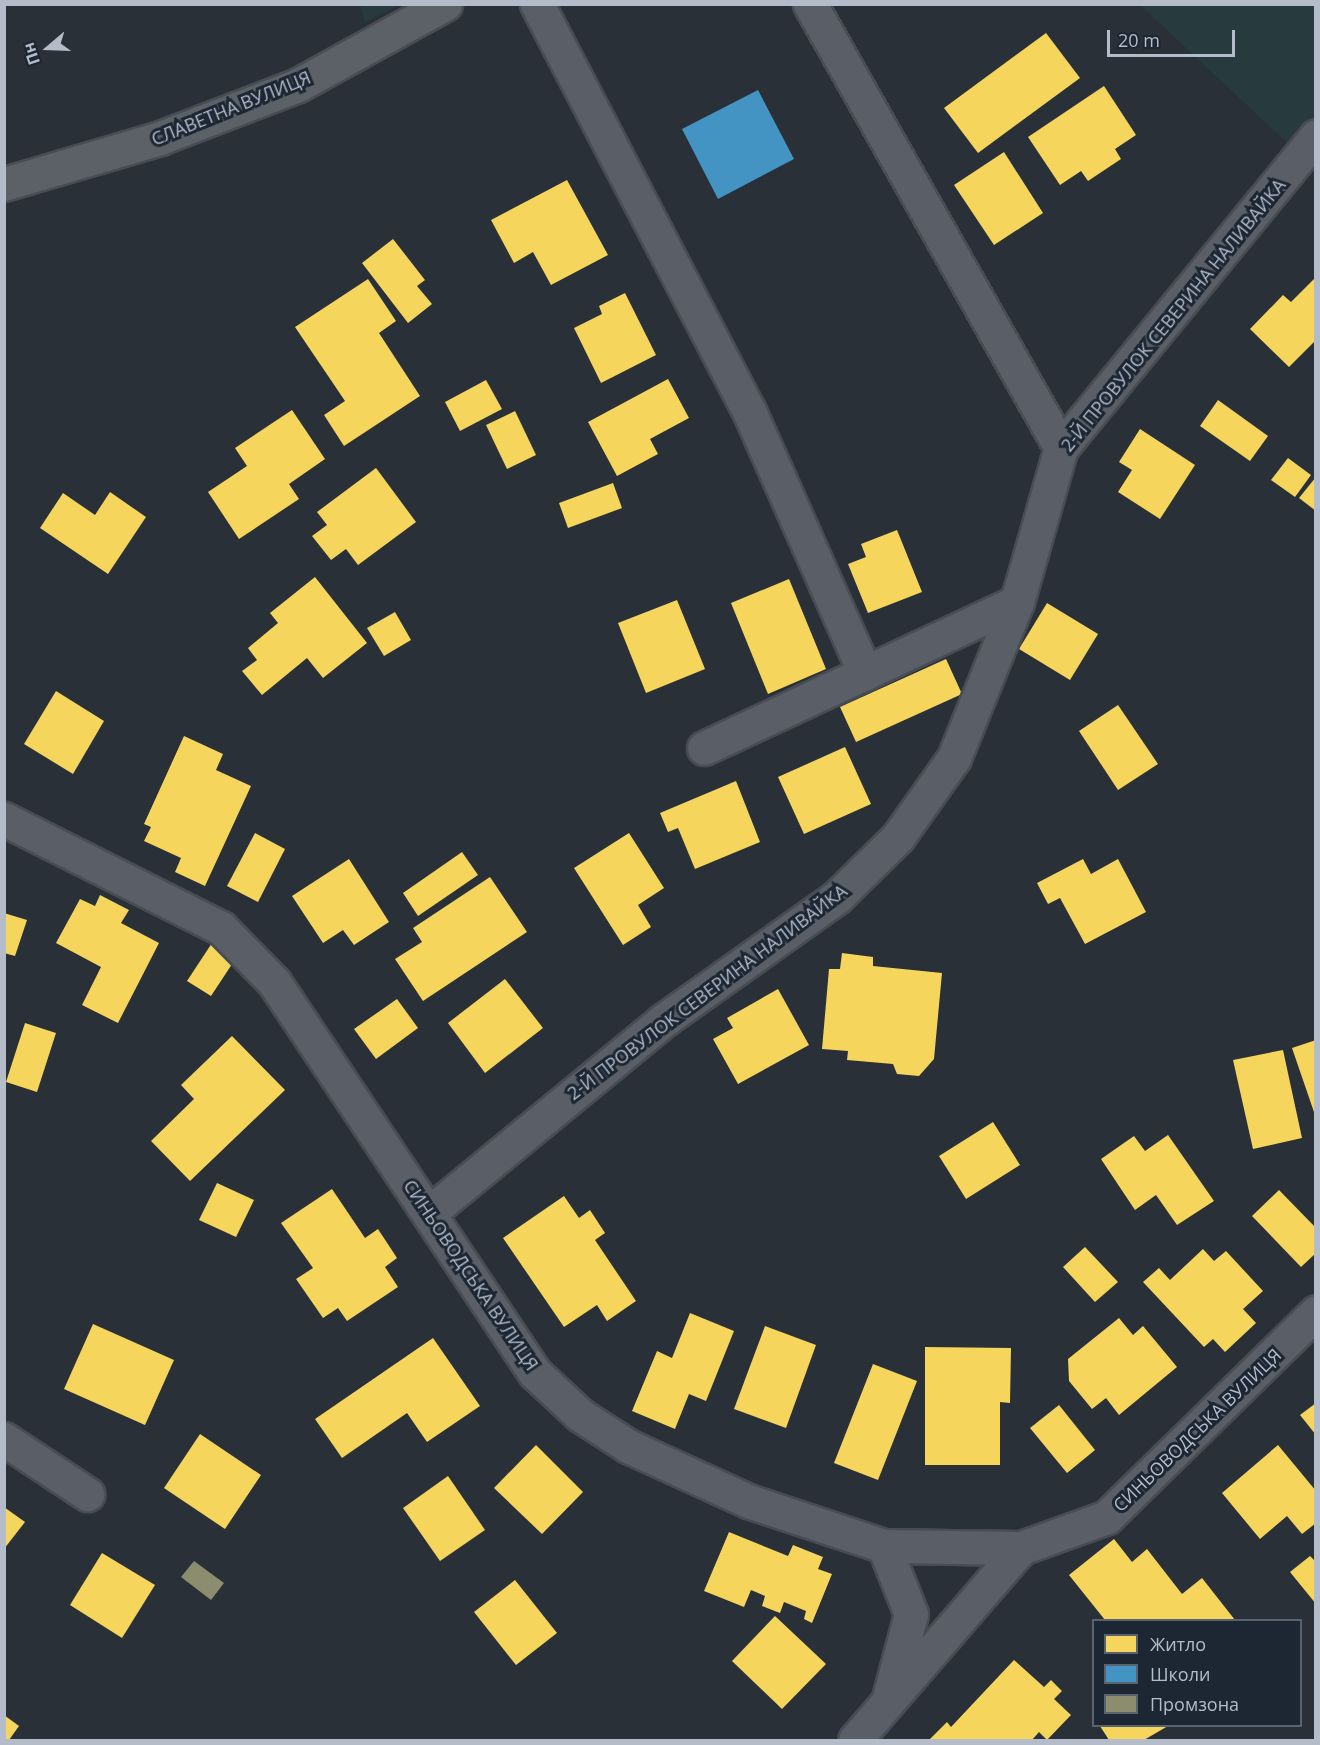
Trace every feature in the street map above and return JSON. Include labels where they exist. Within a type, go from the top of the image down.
[{"type":"main road","name":"СЛАВЕТНА ВУЛИЦЯ","points":[[4,184],[160,138],[298,85],[446,4]]},
{"type":"street","points":[[537,4],[749,411],[865,673]]},
{"type":"street","points":[[810,4],[1062,448]]},
{"type":"street","name":"2-Й ПРОВУЛОК СЕВЕРИНА НАЛИВАЙКА","points":[[429,1213],[664,1020],[837,897],[898,837],[954,758],[1017,602],[1062,448],[1306,170],[1316,136]]},
{"type":"street","points":[[704,748],[1017,602]]},
{"type":"street","name":"СИНЬОВОДСЬКА ВУЛИЦЯ","points":[[4,819],[221,928],[274,982],[536,1372],[580,1415],[628,1446],[748,1501],[885,1546],[1021,1548],[1107,1517],[1316,1312]]},
{"type":"street","points":[[4,1439],[87,1494]]},
{"type":"street","points":[[879,1740],[911,1614],[885,1546]]},
{"type":"street","points":[[855,1740],[886,1707],[1021,1548]]},
{"type":"green space","points":[[360,4],[399,4],[399,5],[365,22]]},
{"type":"green space","points":[[1140,5],[1315,5],[1315,123],[1295,150]]},
{"type":"building: Житло","points":[[1046,33],[1080,78],[978,153],[944,108]]},
{"type":"building: Житло","points":[[1104,86],[1136,135],[1115,149],[1121,159],[1088,181],[1081,171],[1060,185],[1028,137]]},
{"type":"building: Житло","points":[[1004,152],[1043,213],[994,245],[954,185]]},
{"type":"building: Житло","points":[[567,180],[608,255],[551,285],[533,252],[514,263],[491,220]]},
{"type":"building: Житло","points":[[393,239],[425,280],[417,286],[432,304],[408,323],[362,263]]},
{"type":"building: Житло","points":[[1316,277],[1316,340],[1289,367],[1250,329],[1283,295],[1291,302]]},
{"type":"building: Житло","points":[[368,279],[396,321],[379,333],[420,396],[344,446],[324,415],[345,401],[295,327]]},
{"type":"building: Житло","points":[[625,293],[656,355],[601,383],[574,328],[602,314],[599,306]]},
{"type":"building: Житло","points":[[668,379],[689,418],[650,439],[658,454],[617,476],[588,422]]},
{"type":"building: Житло","points":[[486,380],[502,409],[460,431],[445,402]]},
{"type":"building: Житло","points":[[1218,400],[1268,436],[1250,461],[1200,426]]},
{"type":"building: Житло","points":[[292,410],[325,459],[289,484],[299,499],[239,539],[208,492],[247,466],[235,448]]},
{"type":"building: Житло","points":[[515,411],[536,455],[507,469],[486,425]]},
{"type":"building: Житло","points":[[1140,429],[1195,465],[1160,519],[1118,492],[1132,470],[1119,462]]},
{"type":"building: Житло","points":[[1288,458],[1311,475],[1295,497],[1271,480]]},
{"type":"building: Житло","points":[[376,468],[416,522],[358,565],[346,549],[331,560],[312,536],[327,525],[317,512]]},
{"type":"building: Житло","points":[[1316,477],[1316,511],[1299,498]]},
{"type":"building: Житло","points":[[613,483],[622,508],[568,528],[559,503]]},
{"type":"building: Житло","points":[[110,492],[146,517],[108,574],[40,528],[63,493],[95,515]]},
{"type":"building: Житло","points":[[897,530],[922,592],[868,613],[848,564],[866,557],[861,544]]},
{"type":"building: Житло","points":[[315,577],[367,643],[323,678],[307,658],[262,695],[242,671],[257,660],[248,648],[278,623],[270,613]]},
{"type":"building: Житло","points":[[789,579],[826,669],[768,694],[731,603]]},
{"type":"building: Житло","points":[[677,600],[705,669],[646,693],[618,623]]},
{"type":"building: Житло","points":[[1047,603],[1098,634],[1070,680],[1019,649]]},
{"type":"building: Житло","points":[[395,612],[411,640],[384,656],[367,628]]},
{"type":"building: Житло","points":[[946,659],[962,694],[856,742],[840,707]]},
{"type":"building: Житло","points":[[56,691],[104,721],[73,774],[24,744]]},
{"type":"building: Житло","points":[[1118,705],[1158,764],[1118,790],[1079,731]]},
{"type":"building: Житло","points":[[184,736],[223,754],[216,770],[251,786],[205,886],[175,872],[181,858],[144,841],[151,827],[144,824]]},
{"type":"building: Житло","points":[[845,747],[871,804],[804,834],[778,777]]},
{"type":"building: Житло","points":[[736,781],[760,842],[695,869],[678,828],[668,832],[660,813]]},
{"type":"building: Житло","points":[[255,833],[285,849],[258,902],[227,886]]},
{"type":"building: Житло","points":[[629,833],[664,888],[638,905],[651,927],[623,945],[574,868]]},
{"type":"building: Житло","points":[[462,852],[478,875],[418,916],[403,893]]},
{"type":"building: Житло","points":[[349,859],[389,922],[354,945],[343,930],[323,943],[292,896]]},
{"type":"building: Житло","points":[[1083,859],[1091,874],[1118,859],[1146,912],[1085,944],[1060,898],[1048,904],[1037,883]]},
{"type":"building: Житло","points":[[490,877],[527,932],[423,1001],[395,959],[422,942],[413,928]]},
{"type":"building: Житло","points":[[100,895],[129,910],[121,923],[159,943],[118,1023],[82,1005],[101,967],[56,943],[80,899],[95,906]]},
{"type":"building: Житло","points":[[4,913],[27,920],[15,956],[4,953]]},
{"type":"building: Житло","points":[[212,943],[236,958],[211,996],[187,981]]},
{"type":"building: Житло","points":[[842,953],[873,957],[873,966],[942,973],[934,1059],[919,1076],[897,1074],[893,1064],[847,1060],[848,1051],[822,1049],[829,969],[840,969]]},
{"type":"building: Житло","points":[[505,979],[543,1028],[485,1073],[448,1023]]},
{"type":"building: Житло","points":[[778,989],[809,1045],[738,1084],[713,1039],[733,1028],[727,1018]]},
{"type":"building: Житло","points":[[397,999],[418,1028],[376,1059],[354,1029]]},
{"type":"building: Житло","points":[[25,1023],[56,1033],[37,1092],[6,1082]]},
{"type":"building: Житло","points":[[232,1036],[285,1090],[190,1181],[151,1141],[194,1099],[181,1085]]},
{"type":"building: Житло","points":[[1316,1040],[1316,1115],[1315,1115],[1292,1048]]},
{"type":"building: Житло","points":[[1283,1050],[1302,1138],[1253,1149],[1233,1060]]},
{"type":"building: Житло","points":[[993,1122],[1020,1165],[966,1199],[939,1156]]},
{"type":"building: Житло","points":[[1168,1135],[1214,1201],[1177,1225],[1156,1195],[1135,1210],[1101,1159],[1134,1136],[1145,1151]]},
{"type":"building: Житло","points":[[217,1183],[254,1200],[236,1237],[199,1220]]},
{"type":"building: Житло","points":[[332,1189],[365,1238],[378,1229],[397,1258],[385,1267],[398,1287],[347,1321],[338,1308],[323,1318],[296,1279],[313,1268],[281,1223]]},
{"type":"building: Житло","points":[[1279,1190],[1316,1228],[1316,1253],[1301,1267],[1252,1216]]},
{"type":"building: Житло","points":[[564,1196],[579,1218],[590,1210],[605,1233],[595,1240],[636,1301],[607,1321],[597,1305],[564,1327],[503,1238]]},
{"type":"building: Житло","points":[[1085,1247],[1118,1282],[1095,1302],[1063,1267]]},
{"type":"building: Житло","points":[[1203,1249],[1214,1261],[1226,1251],[1263,1291],[1243,1309],[1256,1323],[1225,1352],[1213,1339],[1204,1347],[1143,1282],[1159,1268],[1170,1280]]},
{"type":"building: Житло","points":[[690,1313],[734,1331],[706,1401],[689,1394],[675,1429],[632,1411],[657,1351],[672,1358]]},
{"type":"building: Житло","points":[[1119,1318],[1133,1335],[1143,1326],[1177,1367],[1119,1415],[1106,1398],[1092,1409],[1069,1381],[1068,1359]]},
{"type":"building: Житло","points":[[93,1324],[174,1360],[145,1425],[64,1389]]},
{"type":"building: Житло","points":[[765,1326],[816,1345],[786,1428],[734,1409]]},
{"type":"building: Житло","points":[[433,1338],[480,1406],[427,1442],[407,1413],[342,1458],[315,1419]]},
{"type":"building: Житло","points":[[925,1347],[1011,1348],[1010,1403],[1000,1402],[1000,1465],[925,1465]]},
{"type":"building: Житло","points":[[873,1364],[917,1381],[878,1480],[834,1463]]},
{"type":"building: Житло","points":[[1316,1403],[1316,1435],[1300,1415]]},
{"type":"building: Житло","points":[[1059,1405],[1095,1450],[1067,1473],[1030,1428]]},
{"type":"building: Житло","points":[[200,1434],[261,1475],[225,1529],[164,1488]]},
{"type":"building: Житло","points":[[536,1445],[583,1492],[542,1534],[494,1488]]},
{"type":"building: Житло","points":[[1278,1445],[1316,1491],[1316,1523],[1302,1534],[1287,1516],[1260,1539],[1222,1493]]},
{"type":"building: Житло","points":[[448,1476],[485,1530],[440,1561],[403,1508]]},
{"type":"building: Житло","points":[[4,1507],[25,1522],[4,1549]]},
{"type":"building: Житло","points":[[729,1532],[788,1556],[793,1545],[823,1557],[818,1569],[832,1574],[812,1623],[804,1619],[806,1611],[784,1602],[780,1613],[762,1606],[765,1596],[751,1590],[744,1607],[704,1591]]},
{"type":"building: Житло","points":[[1114,1539],[1132,1562],[1147,1549],[1182,1594],[1202,1578],[1234,1619],[1104,1619],[1069,1575]]},
{"type":"building: Житло","points":[[102,1553],[155,1585],[122,1638],[70,1605]]},
{"type":"building: Житло","points":[[1310,1556],[1316,1562],[1316,1604],[1290,1572]]},
{"type":"building: Житло","points":[[515,1580],[557,1633],[516,1665],[474,1612]]},
{"type":"building: Житло","points":[[775,1616],[826,1664],[782,1709],[732,1661]]},
{"type":"building: Житло","points":[[1014,1660],[1044,1687],[1051,1680],[1062,1691],[1054,1699],[1071,1715],[1047,1740],[1039,1732],[1032,1740],[929,1740],[947,1722],[951,1727]]},
{"type":"building: Житло","points":[[4,1715],[19,1726],[9,1740],[4,1740]]},
{"type":"building: Житло","points":[[1101,1727],[1166,1727],[1144,1740],[1109,1740]]},
{"type":"building: Школи","points":[[758,90],[794,159],[718,199],[682,129]]},
{"type":"building: Промзона","points":[[194,1561],[224,1583],[211,1600],[181,1577]]}]
